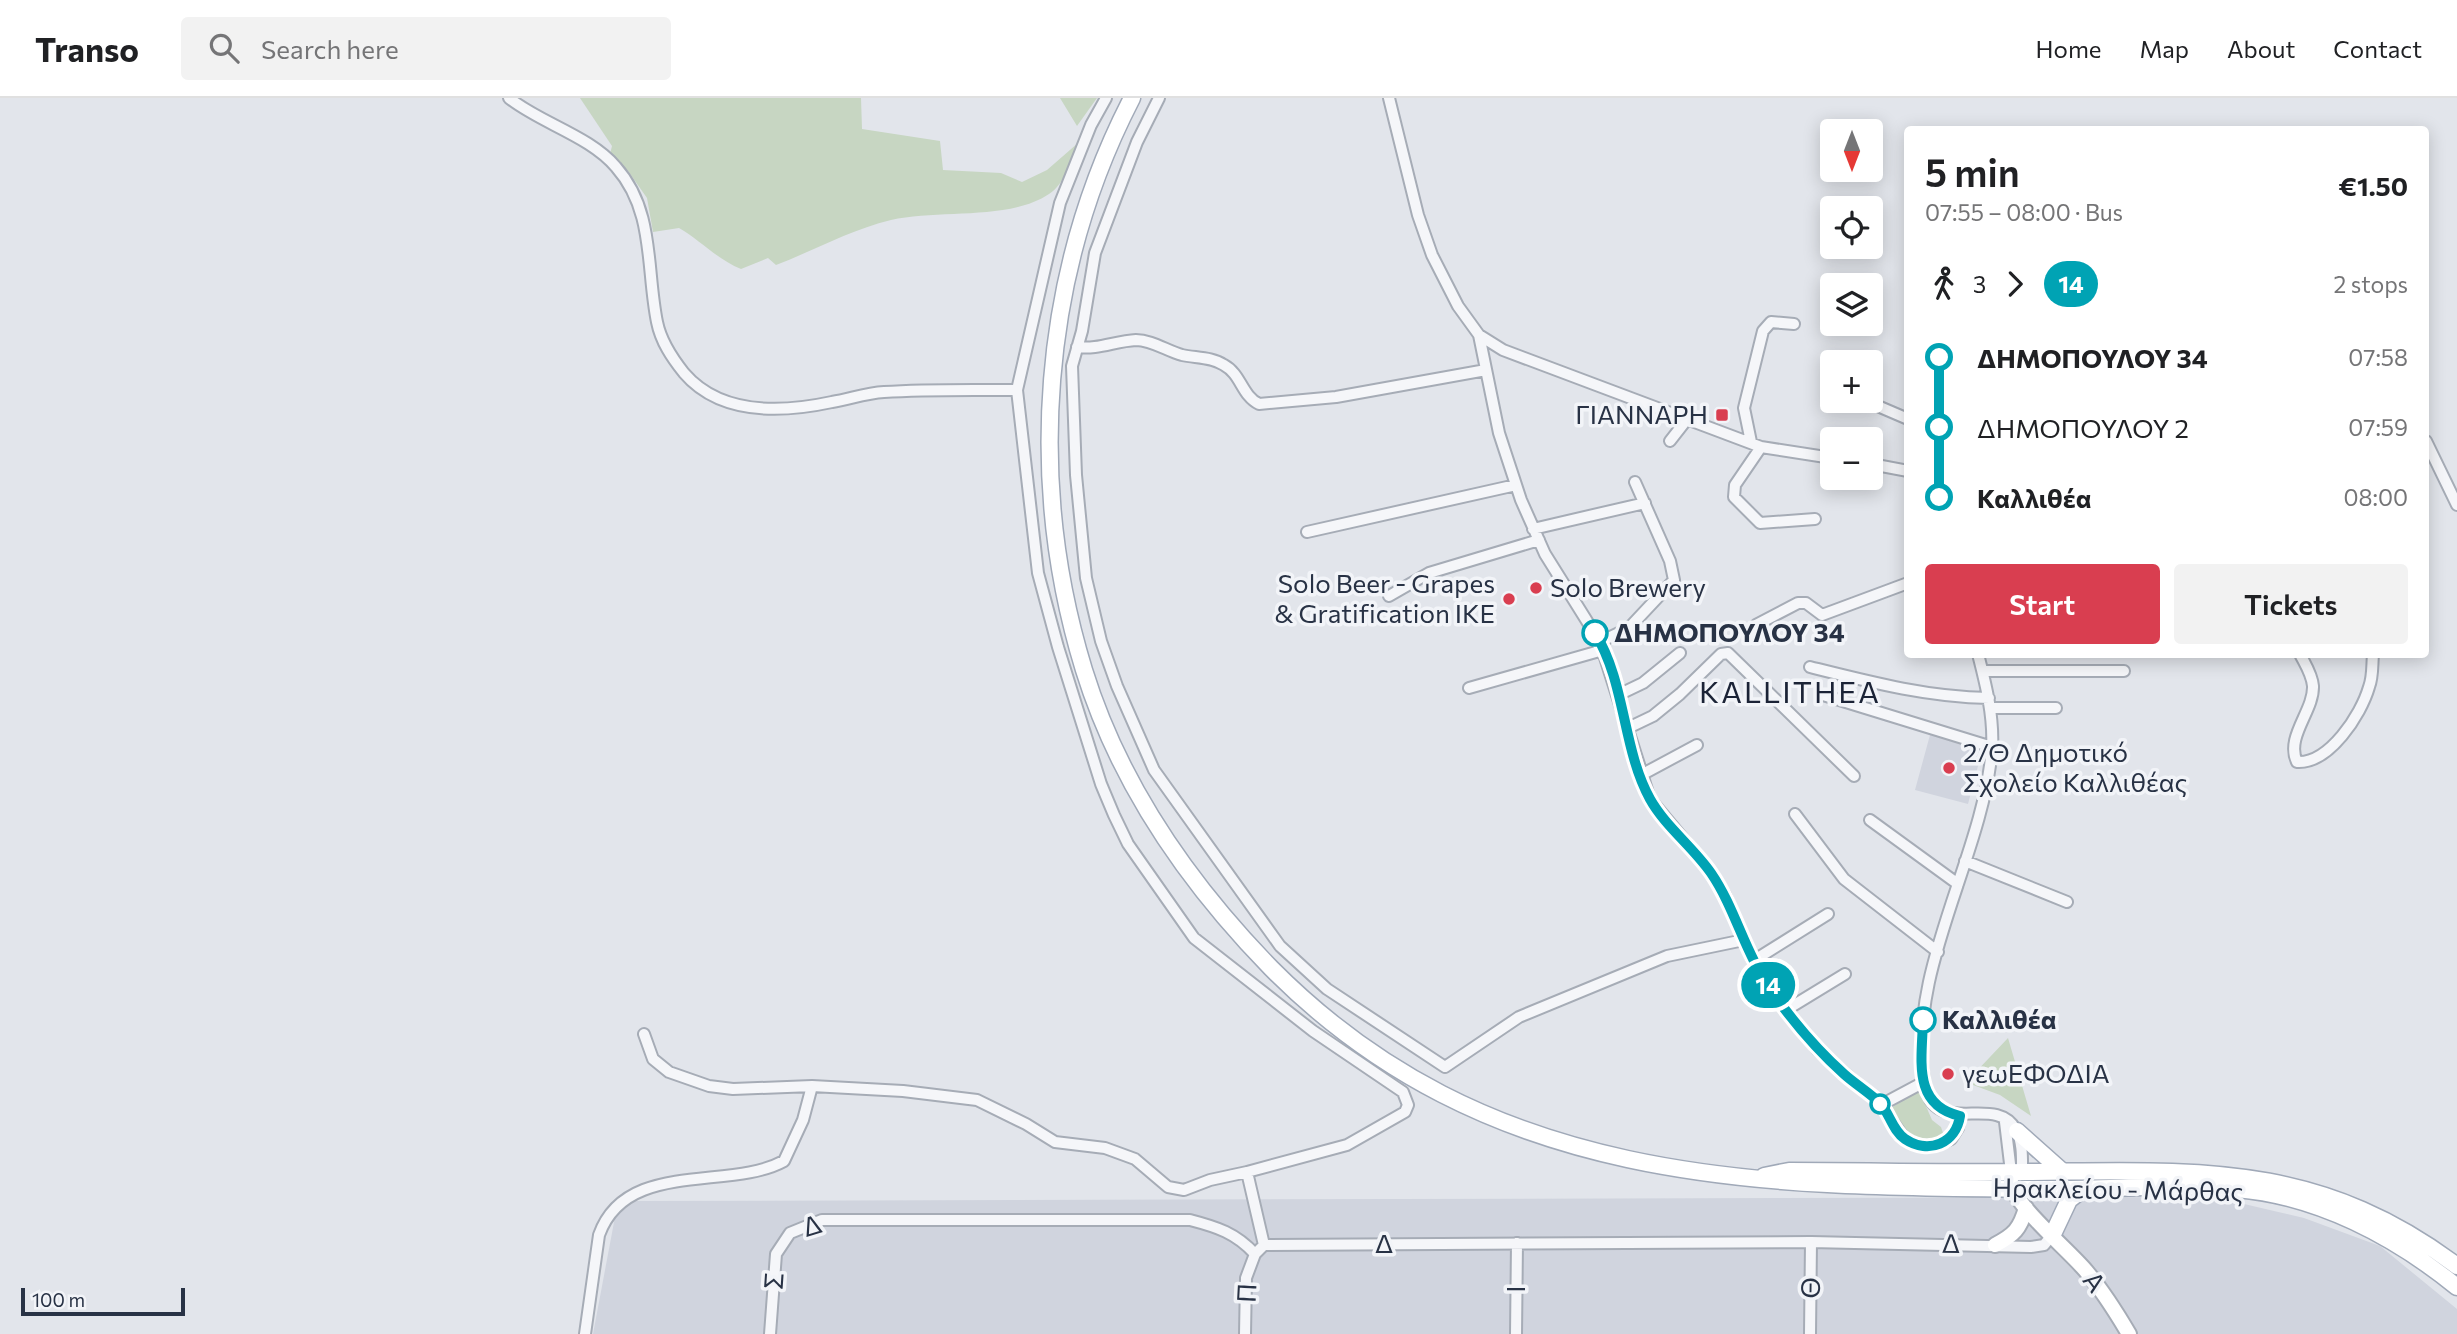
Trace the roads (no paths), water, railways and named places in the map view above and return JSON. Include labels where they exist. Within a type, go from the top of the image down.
[{"type":"main road","name":"Ηρακλείου - Μάρθας","points":[[1132,98],[1090,190],[1073,249],[1059,315],[1050,383],[1048,442],[1053,505],[1074,638],[1092,696],[1115,752],[1181,863],[1241,937],[1308,1005],[1373,1054],[1430,1088],[1490,1117],[1545,1138],[1653,1166],[1714,1175],[1755,1177],[1788,1184],[2082,1190],[2238,1189],[2311,1205],[2353,1221],[2390,1240],[2457,1287]]},
{"type":"main road","points":[[2017,1131],[2063,1172]]},
{"type":"main road","name":"Ηρακλείου - Μάρθας","points":[[1755,1177],[1789,1171],[2063,1172],[2216,1174],[2273,1180],[2332,1196],[2384,1218],[2457,1266]]},
{"type":"main road","points":[[2053,1234],[2069,1200],[2082,1190]]},
{"type":"street","points":[[509,98],[614,164],[630,185],[645,218],[657,326],[666,348],[691,381],[715,400],[746,407],[782,407],[831,402],[883,392],[1017,390]]},
{"type":"street","points":[[644,1034],[653,1059],[669,1072],[684,1079],[733,1089],[812,1086],[903,1091],[977,1100],[1055,1142],[1105,1149],[1135,1159],[1149,1168],[1163,1184],[1176,1189],[1347,1145],[1405,1112],[1408,1105],[1403,1092],[1313,1031],[1194,938],[1128,844],[1101,784],[1038,573],[1017,390],[1060,203],[1091,125],[1106,98]]},
{"type":"street","points":[[1158,98],[1137,142],[1095,253],[1071,381],[1076,475],[1086,578],[1093,612],[1113,675],[1154,770],[1280,946],[1327,989],[1445,1067],[1519,1017],[1667,956],[1744,940]]},
{"type":"street","points":[[1389,98],[1418,215],[1432,255],[1458,306],[1479,335],[1503,350],[1756,445],[1820,456]]},
{"type":"street","points":[[1794,324],[1771,322],[1763,331],[1744,408],[1756,445],[1735,485],[1734,498],[1760,523],[1815,519]]},
{"type":"street","points":[[1479,335],[1499,433],[1516,485],[1533,529],[1602,646],[1650,799],[1710,871],[1725,895],[1753,961],[1786,1010],[1817,1049],[1881,1105],[1904,1138],[1920,1146],[1937,1145],[1951,1139],[1958,1128],[1960,1116]]},
{"type":"street","points":[[1077,347],[1093,349],[1138,340],[1184,355],[1213,360],[1226,365],[1236,375],[1251,401],[1259,404],[1336,397],[1486,370]]},
{"type":"street","points":[[1883,408],[1904,417]]},
{"type":"street","points":[[1670,440],[1688,418]]},
{"type":"street","points":[[2429,448],[2457,505]]},
{"type":"street","points":[[1883,466],[1904,470]]},
{"type":"street","points":[[1469,688],[1602,646],[1629,628],[1674,580],[1670,561],[1635,482]]},
{"type":"street","points":[[1307,532],[1516,485]]},
{"type":"street","points":[[1533,529],[1645,503]]},
{"type":"street","points":[[1389,596],[1429,573],[1539,540]]},
{"type":"street","points":[[1756,625],[1798,603],[1809,604],[1822,615],[1904,584]]},
{"type":"street","points":[[1618,695],[1643,683],[1680,653]]},
{"type":"street","points":[[1628,728],[1653,716],[1721,654],[1728,653],[1854,776]]},
{"type":"street","points":[[1979,658],[1990,703],[1992,747],[1987,785],[1928,983],[1923,1020],[1924,1082],[1934,1105],[1960,1116],[1989,1113],[2004,1119],[2017,1131],[2018,1189]]},
{"type":"street","points":[[2302,658],[2313,682],[2313,696],[2295,743],[2294,757],[2297,762],[2314,759],[2345,730],[2369,690],[2373,658]]},
{"type":"street","points":[[1810,667],[1949,698],[2056,708]]},
{"type":"street","points":[[1983,671],[2124,671]]},
{"type":"street","points":[[1824,695],[1992,747]]},
{"type":"street","points":[[1641,775],[1697,745]]},
{"type":"street","points":[[1795,814],[1844,879],[1938,952]]},
{"type":"street","points":[[1870,820],[1958,884]]},
{"type":"street","points":[[1965,862],[2067,902]]},
{"type":"street","points":[[1753,961],[1828,914]]},
{"type":"street","points":[[1786,1010],[1845,974]]},
{"type":"street","points":[[1881,1105],[1924,1082]]},
{"type":"street","points":[[585,1334],[599,1235],[604,1222],[615,1209],[660,1184],[762,1171],[784,1161],[794,1143],[812,1086]]},
{"type":"street","points":[[2004,1119],[2017,1172]]},
{"type":"street","points":[[1247,1172],[1264,1245],[1255,1254]]},
{"type":"street","name":"Α","points":[[2018,1189],[2026,1208],[2087,1271],[2129,1334]]},
{"type":"street","name":"Α","points":[[2018,1189],[2044,1214],[2053,1234]]},
{"type":"street","points":[[1994,1245],[2020,1228],[2026,1208]]},
{"type":"street","name":"Δ","points":[[790,1233],[822,1220],[1190,1220],[1218,1227],[1239,1237],[1255,1254]]},
{"type":"street","name":"Σ","points":[[769,1334],[776,1254],[790,1233]]},
{"type":"street","name":"Δ","points":[[1264,1245],[1811,1242],[2044,1245],[2053,1234]]},
{"type":"street","name":"Θ","points":[[1810,1334],[1811,1242]]},
{"type":"street","name":"Ι","points":[[1516,1334],[1517,1244]]},
{"type":"street","name":"Π","points":[[1245,1334],[1246,1278],[1255,1254]]},
{"type":"place","name":"ΓΙΑΝΝΑΡΗ","points":[[1722,415]]},
{"type":"place","name":"Solo Brewery","points":[[1536,588]]},
{"type":"place","name":"Solo Beer - Grapes & Gratification IKE","points":[[1509,599]]},
{"type":"place","name":"ΔΗΜΟΠΟΥΛΟΥ 34","points":[[1595,633]]},
{"type":"place","name":"2/Θ Δημοτικό Σχολείο Καλλιθέας","points":[[1949,768]]},
{"type":"place","name":"Καλλιθέα","points":[[1923,1020]]},
{"type":"place","name":"γεωΕΦΟΔΙΑ","points":[[1948,1074]]},
{"type":"district","name":"KALLITHEA","points":[[1790,693]]}]
